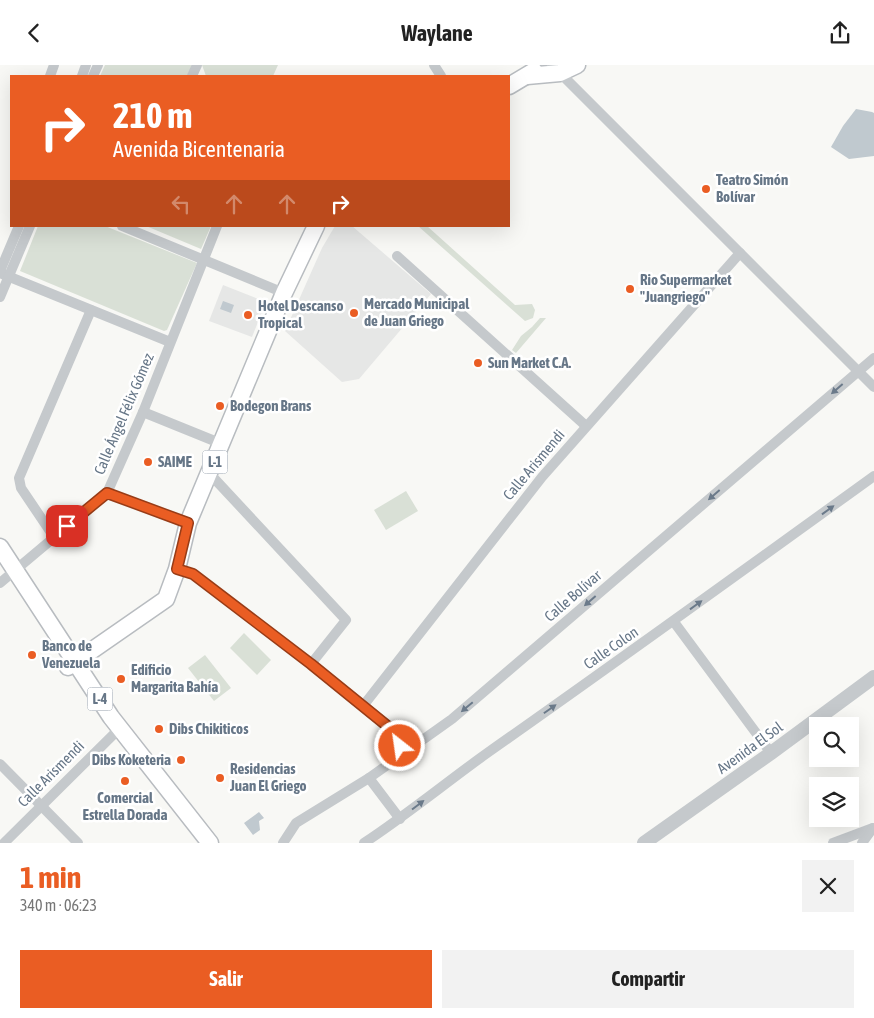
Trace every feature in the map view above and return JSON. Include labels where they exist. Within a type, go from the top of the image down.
[{"type":"main road","points":[[510,85],[542,65]]},
{"type":"main road","points":[[526,76],[577,65]]},
{"type":"main road","name":"L-1","points":[[72,665],[166,599],[177,569],[188,523],[284,293],[316,227]]},
{"type":"main road","name":"L-4","points":[[0,547],[6,573],[72,665],[116,731],[199,843]]},
{"type":"main road","name":"L-4","points":[[116,731],[210,843]]},
{"type":"street","points":[[556,69],[874,387]]},
{"type":"street","points":[[15,247],[19,227]]},
{"type":"street","points":[[0,297],[3,273],[15,247],[29,227]]},
{"type":"street","points":[[128,227],[284,293]]},
{"type":"street","name":"Calle Ángel Félix Gómez","points":[[6,573],[54,537],[107,493],[143,412],[217,227]]},
{"type":"street","points":[[0,240],[15,247]]},
{"type":"street","name":"Calle Arismendi","points":[[363,706],[542,477],[740,253]]},
{"type":"street","points":[[397,256],[586,426]]},
{"type":"street","points":[[3,273],[170,342]]},
{"type":"street","points":[[54,537],[21,488],[19,478],[91,309]]},
{"type":"street","name":"Calle Bolívar","points":[[283,843],[296,823],[396,759],[452,719],[874,358]]},
{"type":"street","points":[[143,412],[222,444]]},
{"type":"street","points":[[210,474],[346,620],[311,664]]},
{"type":"street","name":"Calle Colon","points":[[364,843],[674,622],[874,476]]},
{"type":"street","points":[[107,493],[188,523]]},
{"type":"street","points":[[177,569],[193,574],[311,664],[396,733],[415,745]]},
{"type":"street","points":[[674,622],[771,753]]},
{"type":"street","name":"Avenida El Sol","points":[[644,843],[874,677]]},
{"type":"street","name":"Calle Arismendi","points":[[4,843],[116,731]]},
{"type":"street","points":[[396,733],[400,742],[396,759]]},
{"type":"street","points":[[0,764],[78,843]]},
{"type":"street","points":[[369,777],[400,819]]},
{"type":"street","points":[[834,843],[873,827]]},
{"type":"street","points":[[862,843],[873,827]]},
{"type":"shaded area","points":[[105,65],[192,65],[187,75],[100,75]]},
{"type":"shaded area","points":[[202,65],[278,65],[273,75],[206,75]]},
{"type":"shaded area","points":[[856,109],[874,113],[874,156],[849,159],[831,147],[843,126]]},
{"type":"shaded area","points":[[38,227],[107,227],[197,263],[167,330],[164,331],[20,271]]},
{"type":"shaded area","points":[[148,227],[211,227],[201,249]]},
{"type":"shaded area","name":"Mercado Municipal de Juan Griego","points":[[334,227],[353,227],[431,294],[359,379],[342,382],[285,331],[322,248]]},
{"type":"shaded area","points":[[419,227],[428,227],[515,305],[532,304],[535,310],[533,318],[525,321]]},
{"type":"shaded area","points":[[223,285],[266,302],[252,337],[209,321]]},
{"type":"shaded area","points":[[223,301],[234,305],[231,313],[220,309]]},
{"type":"shaded area","points":[[540,318],[546,318],[516,353],[512,350],[521,336]]},
{"type":"shaded area","points":[[406,491],[418,511],[386,530],[374,510]]},
{"type":"shaded area","points":[[244,633],[271,660],[257,675],[230,648]]},
{"type":"shaded area","points":[[205,655],[231,688],[214,701],[188,668]]},
{"type":"shaded area","points":[[259,812],[264,818],[259,821],[260,830],[253,835],[244,823]]},
{"type":"place","name":"Teatro Simón Bolívar","points":[[706,189]]},
{"type":"place","name":"Rio Supermarket \"Juangriego\"","points":[[630,289]]},
{"type":"place","name":"Mercado Municipal de Juan Griego","points":[[354,313]]},
{"type":"place","name":"Hotel Descanso Tropical","points":[[248,315]]},
{"type":"place","name":"Sun Market C.A.","points":[[478,363]]},
{"type":"place","name":"Bodegon Brans","points":[[220,406]]},
{"type":"place","name":"SAIME","points":[[148,462]]},
{"type":"place","name":"Banco de Venezuela","points":[[32,655]]},
{"type":"place","name":"Edificio Margarita Bahía","points":[[121,679]]},
{"type":"place","name":"Dibs Chikiticos","points":[[159,729]]},
{"type":"place","name":"Dibs Koketeria","points":[[181,760]]},
{"type":"place","name":"Residencias Juan El Griego","points":[[220,778]]},
{"type":"place","name":"Comercial Estrella Dorada","points":[[125,781]]},
{"type":"route","points":[[67,526],[107,493],[188,523],[177,569],[193,574],[311,664],[396,733],[400,746]]}]
